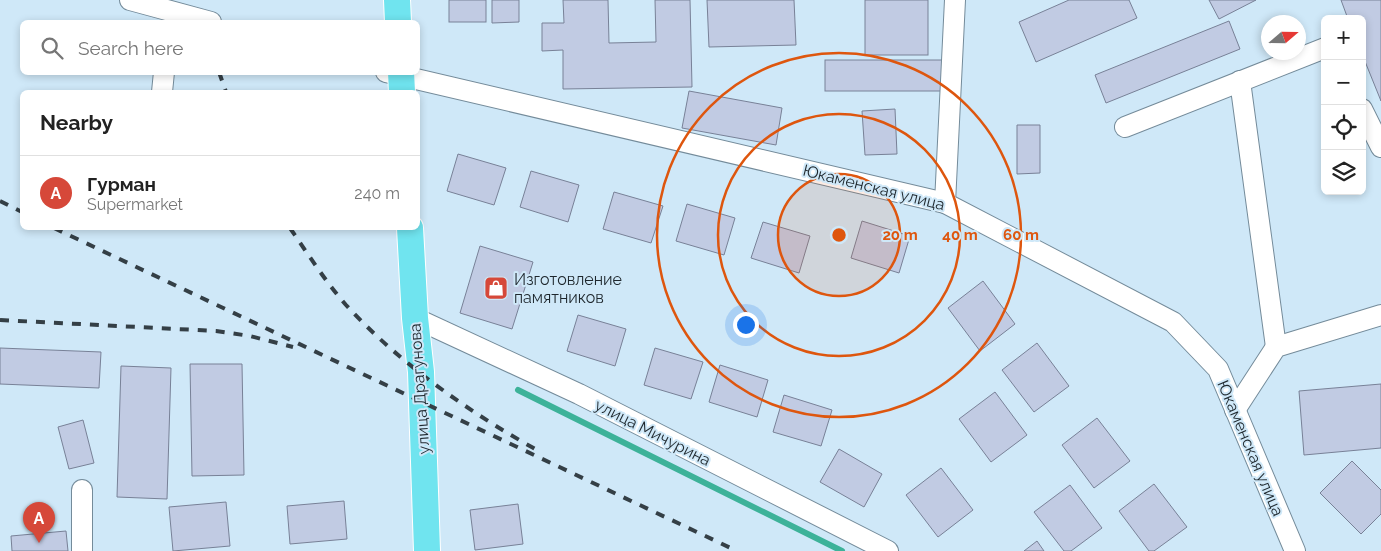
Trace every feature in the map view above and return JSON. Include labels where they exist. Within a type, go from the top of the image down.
[{"type":"main road","points":[[397,0],[398,20]]},
{"type":"main road","name":"улица Драгунова","points":[[410,230],[415,318],[422,372],[427,551]]},
{"type":"street","points":[[130,0],[170,17],[195,20]]},
{"type":"street","points":[[944,202],[955,0]]},
{"type":"street","points":[[1125,127],[1321,50]]},
{"type":"street","points":[[162,90],[164,75]]},
{"type":"street","name":"Юкаменская улица","points":[[397,79],[944,202],[1173,322],[1218,369],[1295,551]]},
{"type":"street","points":[[1240,81],[1276,347]]},
{"type":"street","points":[[1366,117],[1381,147]]},
{"type":"street","points":[[1235,410],[1276,347],[1381,315]]},
{"type":"street","name":"улица Мичурина","points":[[415,318],[579,394],[888,551]]},
{"type":"street","points":[[82,490],[82,551]]},
{"type":"building","points":[[449,0],[486,0],[486,22],[449,22]]},
{"type":"building","points":[[492,0],[519,0],[519,22],[492,23]]},
{"type":"building","points":[[563,0],[608,0],[609,43],[656,42],[655,0],[690,0],[692,87],[563,89],[563,50],[542,51],[542,23],[564,23]]},
{"type":"building","points":[[707,0],[794,0],[796,45],[709,47]]},
{"type":"building","points":[[865,0],[928,0],[928,55],[865,55]]},
{"type":"building","points":[[1069,0],[1129,0],[1137,18],[1036,62],[1019,22]]},
{"type":"building","points":[[1209,0],[1256,0],[1219,19]]},
{"type":"building","points":[[1341,0],[1381,0],[1381,101],[1366,64],[1366,15],[1347,15]]},
{"type":"building","points":[[1229,21],[1240,49],[1106,103],[1095,75]]},
{"type":"building","points":[[825,60],[944,60],[944,91],[825,91]]},
{"type":"building","points":[[689,91],[782,108],[776,145],[682,128]]},
{"type":"building","points":[[895,109],[897,154],[865,155],[862,111]]},
{"type":"building","points":[[1017,125],[1040,125],[1040,173],[1017,174]]},
{"type":"building","points":[[458,154],[506,168],[494,205],[447,191]]},
{"type":"building","points":[[531,171],[579,185],[568,222],[520,207]]},
{"type":"building","points":[[614,192],[663,206],[651,243],[603,229]]},
{"type":"building","points":[[687,204],[735,218],[724,255],[676,241]]},
{"type":"building","points":[[862,221],[910,236],[899,273],[851,258]]},
{"type":"building","points":[[763,222],[810,236],[799,273],[751,258]]},
{"type":"building","name":"Изготовление памятников","points":[[480,246],[533,262],[512,329],[460,313]]},
{"type":"building","points":[[983,281],[1015,324],[980,351],[948,308]]},
{"type":"building","points":[[578,315],[626,329],[615,366],[567,351]]},
{"type":"building","points":[[1037,343],[1069,386],[1034,412],[1002,370]]},
{"type":"building","points":[[0,348],[101,352],[99,388],[0,384]]},
{"type":"building","points":[[655,348],[703,362],[691,399],[644,385]]},
{"type":"building","points":[[190,364],[242,364],[244,475],[192,476]]},
{"type":"building","points":[[720,365],[768,380],[757,417],[709,402]]},
{"type":"building","points":[[121,366],[171,368],[167,499],[117,497]]},
{"type":"building","points":[[1381,384],[1381,448],[1304,455],[1299,391]]},
{"type":"building","points":[[995,392],[1027,435],[991,462],[959,419]]},
{"type":"building","points":[[784,395],[832,410],[821,446],[773,432]]},
{"type":"building","points":[[1097,418],[1130,461],[1094,488],[1062,445]]},
{"type":"building","points":[[83,420],[94,463],[69,469],[58,427]]},
{"type":"building","points":[[839,449],[882,474],[864,507],[820,482]]},
{"type":"building","points":[[1352,461],[1381,490],[1381,514],[1361,534],[1320,493]]},
{"type":"building","points":[[941,468],[973,510],[938,537],[906,495]]},
{"type":"building","points":[[1154,484],[1187,527],[1154,551],[1149,551],[1119,511]]},
{"type":"building","points":[[1070,485],[1102,528],[1071,551],[1064,551],[1034,512]]},
{"type":"building","points":[[344,501],[347,539],[290,544],[287,506]]},
{"type":"building","points":[[226,502],[230,546],[173,551],[169,507]]},
{"type":"building","points":[[518,504],[523,544],[475,550],[470,510]]},
{"type":"building","points":[[66,531],[68,551],[12,551],[11,536]]},
{"type":"building","points":[[1037,541],[1044,551],[1024,551]]},
{"type":"waterway","points":[[518,390],[842,551]]},
{"type":"railway","points":[[220,75],[225,90]]},
{"type":"railway","points":[[0,201],[20,211]]},
{"type":"railway","points":[[58,230],[737,551]]},
{"type":"railway","points":[[291,230],[338,296],[388,346],[461,403],[537,450]]},
{"type":"railway","points":[[0,320],[216,331],[250,336],[293,347]]},
{"type":"place","name":"Изготовление памятников","points":[[496,288]]},
{"type":"place","name":"Гурман","points":[[39,543]]}]
